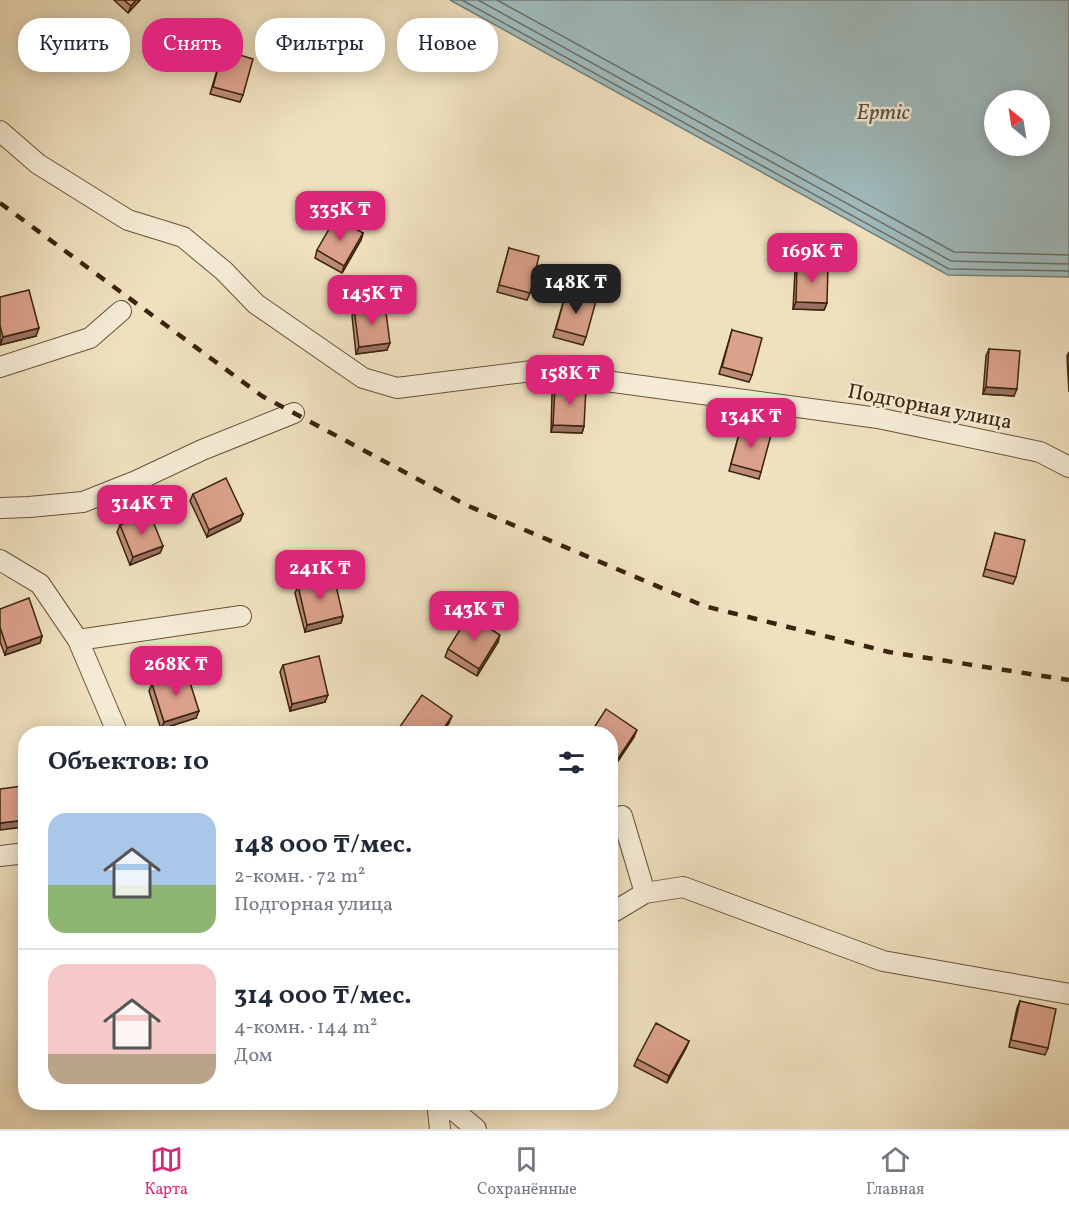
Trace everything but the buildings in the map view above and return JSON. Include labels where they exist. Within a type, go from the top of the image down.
[{"type":"street","name":"Подгорная улица","points":[[0,131],[38,164],[128,220],[183,237],[224,271],[256,304],[363,378],[397,388],[532,371],[878,418],[1040,452],[1069,466]]},
{"type":"street","points":[[0,367],[90,338],[121,311]]},
{"type":"street","points":[[0,508],[82,502],[294,413]]},
{"type":"street","points":[[0,560],[40,584],[78,640],[115,726]]},
{"type":"street","points":[[78,640],[241,616]]},
{"type":"street","points":[[622,816],[645,893]]},
{"type":"street","points":[[0,856],[18,854]]},
{"type":"street","points":[[618,909],[645,893],[683,887],[883,961],[1069,994]]},
{"type":"street","points":[[438,1110],[440,1129]]},
{"type":"street","points":[[453,1110],[476,1129]]},
{"type":"water","name":"Ертіс","points":[[450,0],[1069,0],[1069,277],[948,275],[498,27],[498,18],[483,18]]},
{"type":"railway","points":[[0,203],[262,396],[466,505],[704,606],[889,652],[1069,680]]}]
